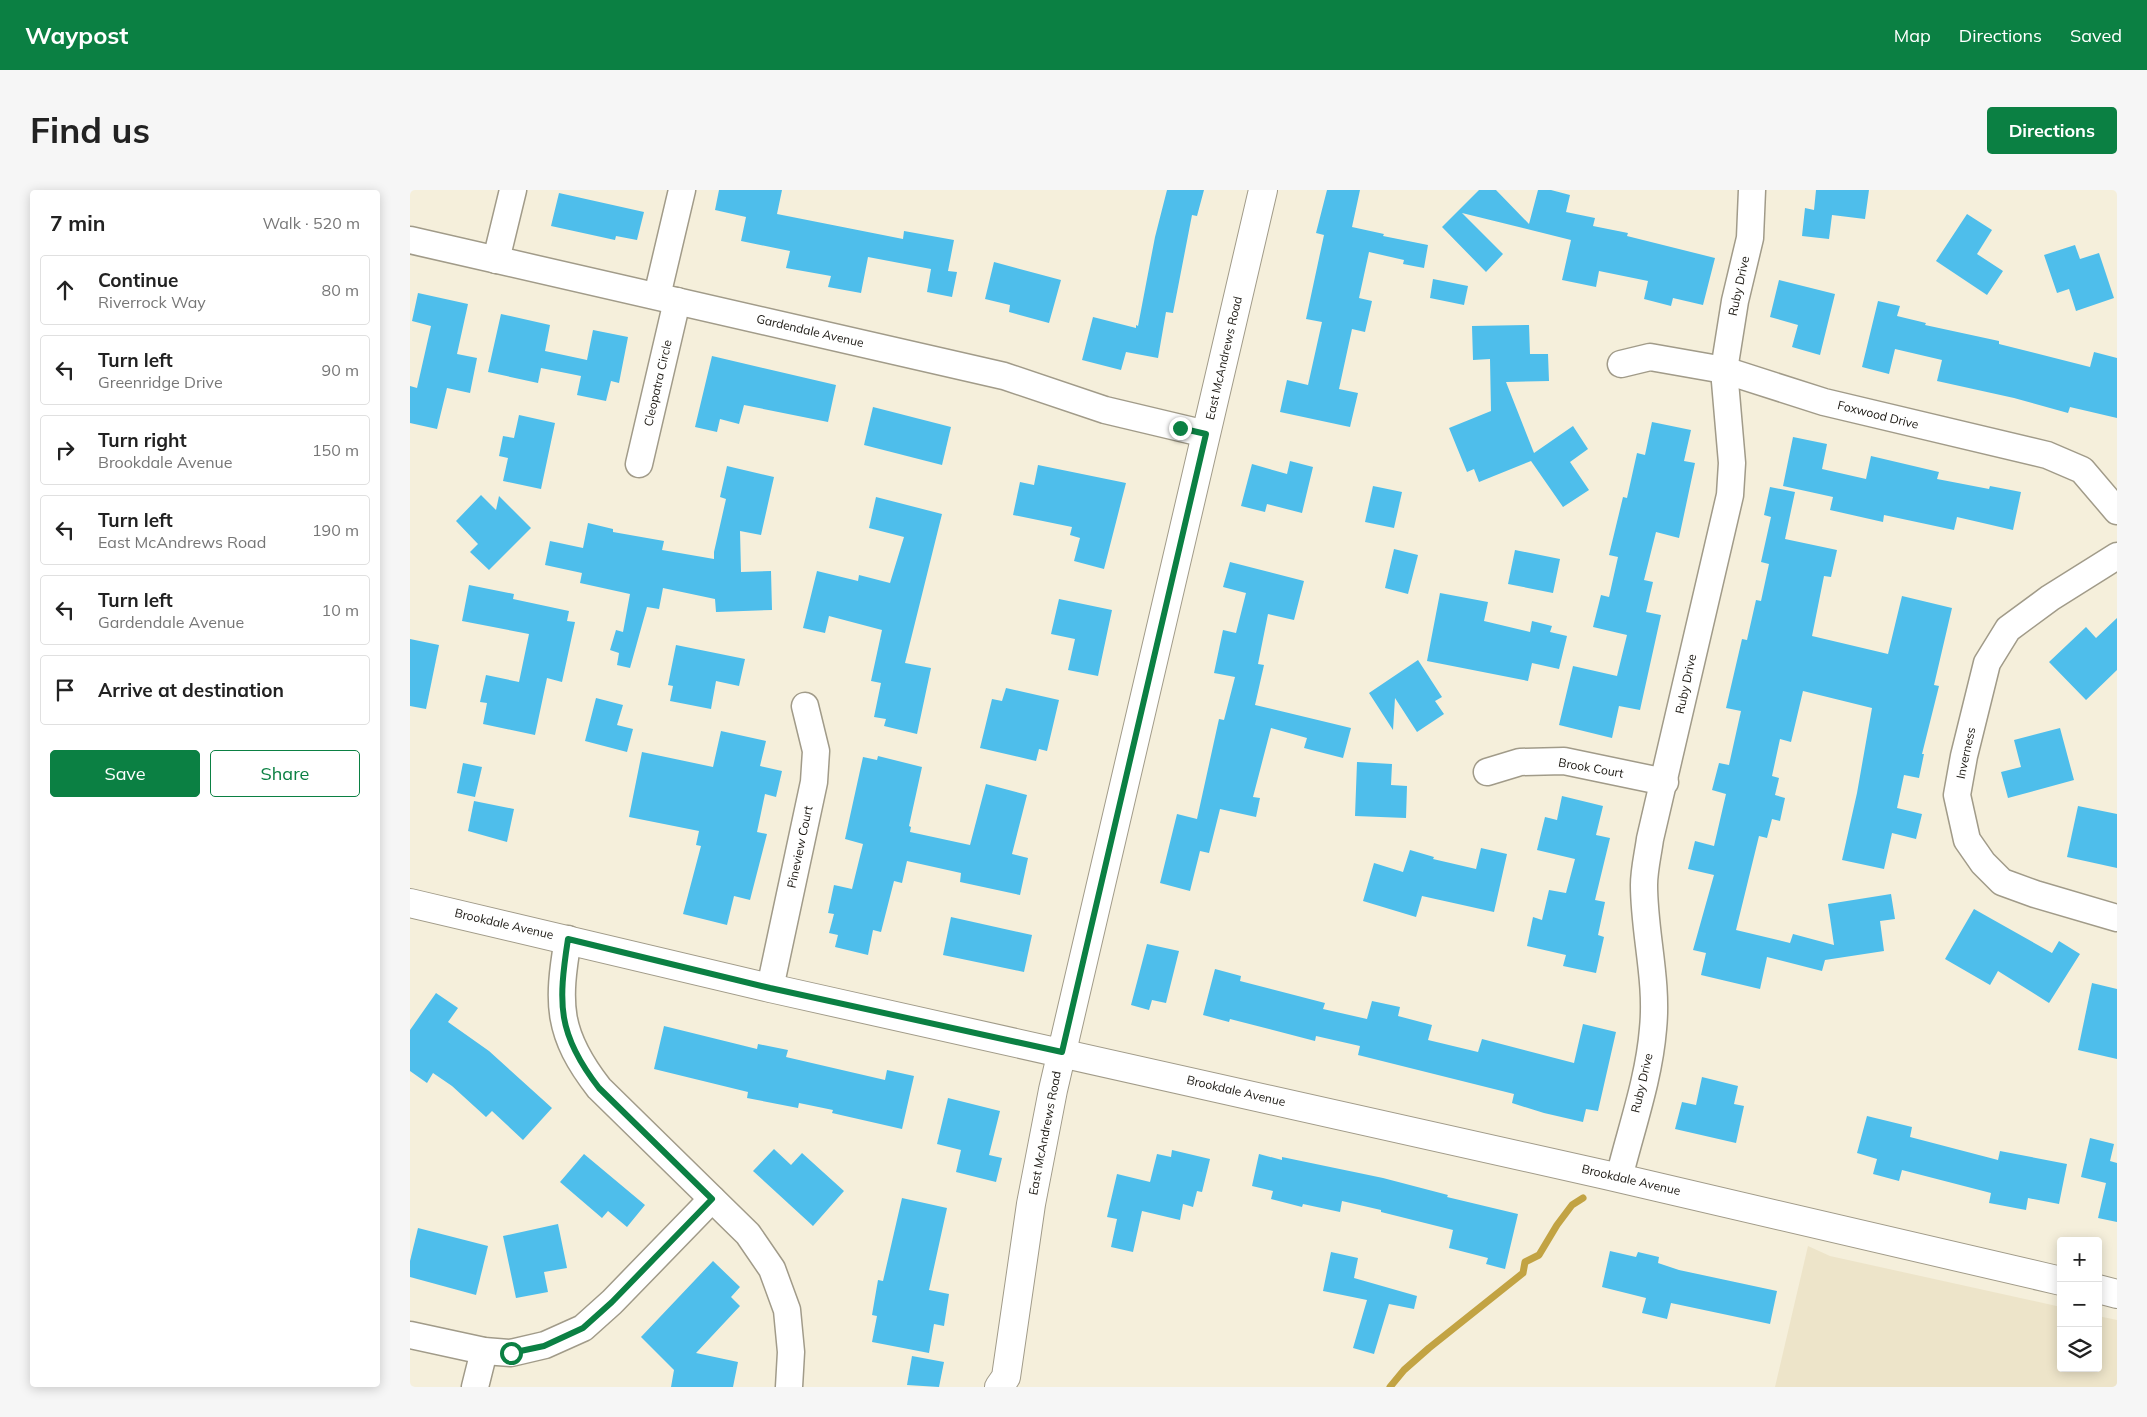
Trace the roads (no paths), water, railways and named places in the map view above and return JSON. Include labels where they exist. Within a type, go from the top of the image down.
[{"type":"street","points":[[496,260],[513,190]]},
{"type":"street","name":"Cleopatra Circle","points":[[639,464],[667,299],[682,190]]},
{"type":"street","name":"East McAndrews Road","points":[[1005,1384],[1031,1204],[1062,1052],[1263,190]]},
{"type":"street","name":"Ruby Drive","points":[[1619,1178],[1644,1079],[1653,1029],[1654,981],[1646,927],[1644,883],[1650,839],[1665,782],[1730,494],[1732,463],[1724,370],[1735,301],[1750,238],[1752,190]]},
{"type":"street","name":"Gardendale Avenue","points":[[410,240],[1004,376],[1105,410],[1206,434]]},
{"type":"street","name":"Foxwood Drive","points":[[1621,364],[1650,357],[1724,370],[1824,402],[2047,455],[2082,470],[2117,512]]},
{"type":"street","name":"Inverness","points":[[2117,556],[2050,598],[2008,628],[1987,663],[1964,756],[1957,795],[1967,840],[1984,863],[2002,882],[2035,894],[2117,918]]},
{"type":"street","name":"Pineview Court","points":[[770,988],[814,782],[816,751],[805,706]]},
{"type":"street","name":"Brook Court","points":[[1487,772],[1520,762],[1564,761],[1665,782]]},
{"type":"street","name":"Brookdale Avenue","points":[[410,903],[770,988],[1619,1178],[2057,1280]]},
{"type":"street","points":[[568,939],[562,980],[562,1009],[570,1041],[585,1069],[599,1088],[748,1234],[772,1269],[787,1310],[791,1352],[789,1387]]},
{"type":"street","points":[[410,1335],[484,1351],[511,1353],[544,1346],[583,1328],[612,1302],[712,1199]]},
{"type":"street","points":[[2102,1291],[2117,1294]]},
{"type":"street","points":[[475,1387],[484,1351]]},
{"type":"waterway","points":[[1390,1387],[1404,1370],[1429,1348],[1523,1273],[1525,1262],[1539,1255],[1557,1225],[1572,1205],[1583,1198]]}]
